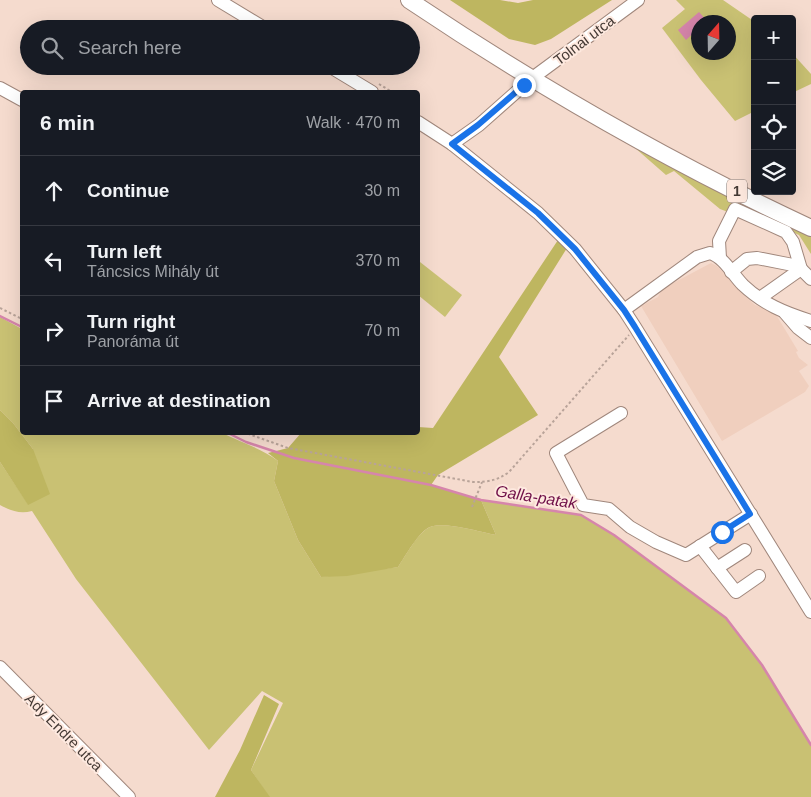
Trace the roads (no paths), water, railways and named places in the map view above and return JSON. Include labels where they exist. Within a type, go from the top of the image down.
[{"type":"main road","name":"1","points":[[409,0],[531,79],[664,154],[811,228]]},
{"type":"street","points":[[218,0],[251,20]]},
{"type":"street","name":"Tolnai utca","points":[[452,144],[478,125],[531,79],[638,0]]},
{"type":"street","points":[[344,75],[369,90]]},
{"type":"street","points":[[0,88],[20,99]]},
{"type":"street","points":[[420,123],[452,144],[538,213],[575,249],[624,310],[811,612]]},
{"type":"street","points":[[720,258],[719,241],[735,209],[786,232],[793,242],[801,269]]},
{"type":"street","points":[[624,310],[697,257],[710,253],[720,258],[744,286],[767,305],[811,321]]},
{"type":"street","points":[[731,272],[746,259],[757,258],[776,261],[801,269],[811,279]]},
{"type":"street","points":[[760,298],[801,269]]},
{"type":"street","points":[[785,313],[798,328],[811,338]]},
{"type":"street","points":[[621,413],[556,453],[584,505],[609,509],[630,527],[656,542],[686,554],[750,514]]},
{"type":"street","points":[[700,546],[736,592],[759,576]]},
{"type":"street","points":[[717,568],[745,550]]},
{"type":"street","name":"Ady Endre utca","points":[[0,667],[129,797]]},
{"type":"waterway","name":"Galla-patak","points":[[0,316],[20,326]]},
{"type":"waterway","name":"Galla-patak","points":[[232,435],[246,442],[294,458],[431,485],[481,500],[581,515],[614,535],[726,618],[762,665],[811,745]]}]
